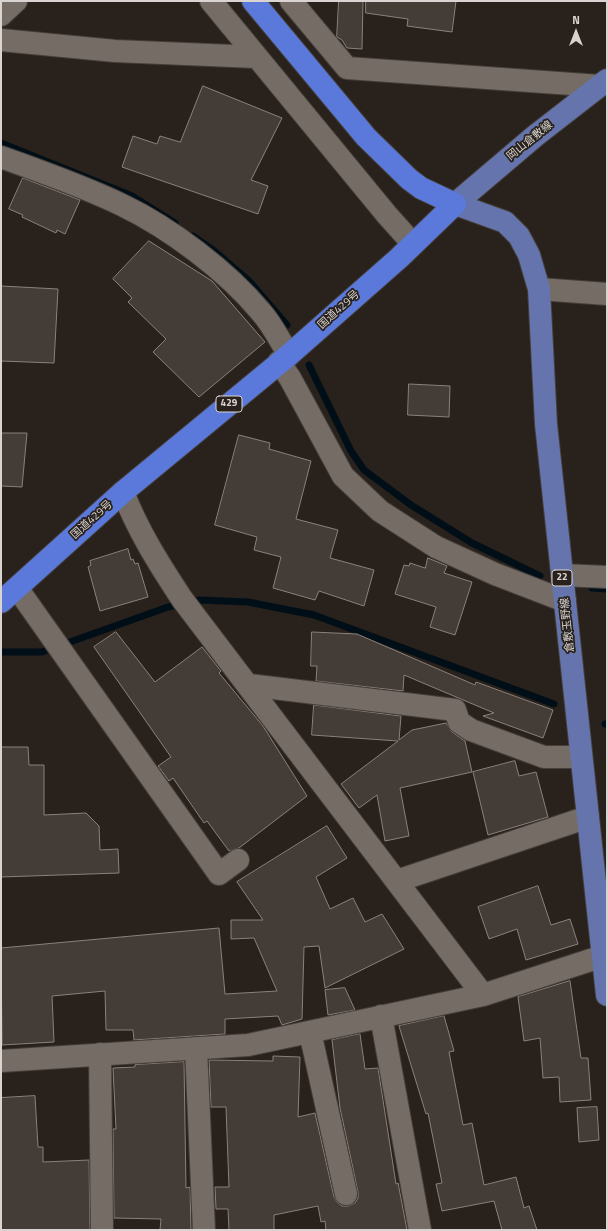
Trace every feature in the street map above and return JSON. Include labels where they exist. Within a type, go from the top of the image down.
[{"type":"highway","points":[[253,1],[366,137],[409,179],[421,188],[455,204]]},
{"type":"highway","name":"国道429号","points":[[9,595],[123,492],[284,359],[455,204]]},
{"type":"main road","name":"岡山倉敷線","points":[[455,204],[535,136],[603,83]]},
{"type":"main road","name":"倉敷玉野線","points":[[455,204],[505,222],[519,236],[529,255],[539,289],[546,424],[607,995]]},
{"type":"street","points":[[1,15],[16,1]]},
{"type":"street","points":[[211,1],[386,215],[412,244]]},
{"type":"street","points":[[291,1],[347,68],[603,83]]},
{"type":"street","points":[[1,40],[116,51],[257,57]]},
{"type":"street","points":[[1,157],[123,205],[161,226],[240,289],[262,313],[284,359],[290,378],[343,476],[380,511],[436,547],[495,574],[565,601]]},
{"type":"street","points":[[539,289],[607,294]]},
{"type":"street","points":[[123,492],[134,521],[149,547],[186,603],[483,995]]},
{"type":"street","points":[[562,575],[607,577]]},
{"type":"street","points":[[9,595],[58,647],[219,874],[238,860]]},
{"type":"street","points":[[249,685],[456,710],[459,722],[471,730],[544,757],[581,757]]},
{"type":"street","points":[[397,881],[588,817]]},
{"type":"street","points":[[1,1061],[248,1045],[483,995],[603,956]]},
{"type":"street","points":[[381,1016],[420,1230]]},
{"type":"street","points":[[310,1032],[346,1194]]},
{"type":"street","points":[[196,1048],[204,1230]]},
{"type":"street","points":[[100,1054],[102,1230]]},
{"type":"building","points":[[339,1],[363,1],[362,49],[347,48],[342,40],[337,37]]},
{"type":"building","points":[[366,1],[456,1],[452,32],[407,26],[408,19],[366,13]]},
{"type":"building","points":[[203,86],[282,118],[251,180],[268,186],[258,214],[122,167],[133,136],[157,144],[160,136],[180,142]]},
{"type":"building","points":[[23,178],[80,200],[65,234],[57,230],[56,233],[22,217],[23,215],[9,209]]},
{"type":"building","points":[[149,241],[212,281],[265,342],[199,397],[153,352],[166,339],[128,302],[132,298],[113,279]]},
{"type":"building","points":[[1,286],[58,289],[54,363],[1,361]]},
{"type":"building","points":[[409,384],[450,386],[449,417],[408,415]]},
{"type":"building","points":[[1,433],[27,433],[22,487],[1,486]]},
{"type":"building","points":[[239,435],[270,443],[269,449],[311,461],[296,519],[338,530],[330,558],[374,570],[364,606],[319,591],[315,600],[273,588],[281,557],[254,550],[257,537],[215,525]]},
{"type":"building","points":[[128,549],[131,560],[133,559],[135,564],[138,563],[148,597],[100,611],[88,567],[91,565],[90,561]]},
{"type":"building","points":[[428,558],[447,566],[444,573],[472,582],[455,635],[430,627],[436,607],[395,594],[404,565],[409,566],[410,563],[425,568]]},
{"type":"building","points":[[116,632],[155,682],[202,647],[221,671],[219,673],[263,726],[307,796],[239,848],[229,851],[207,821],[204,823],[173,778],[169,781],[158,766],[171,757],[94,647]]},
{"type":"building","points":[[312,632],[357,634],[475,685],[476,682],[553,710],[543,738],[483,716],[494,713],[404,675],[403,691],[316,681],[317,666],[311,666]]},
{"type":"building","points":[[314,705],[401,716],[399,740],[412,730],[446,723],[452,732],[465,741],[472,772],[400,788],[409,836],[385,841],[377,795],[359,808],[341,784],[398,741],[312,735]]},
{"type":"building","points":[[1,747],[28,747],[29,765],[44,765],[44,815],[86,813],[99,826],[100,850],[118,849],[119,873],[1,877]]},
{"type":"building","points":[[515,761],[519,776],[536,772],[548,817],[488,835],[473,772]]},
{"type":"building","points":[[327,826],[347,858],[316,877],[330,909],[353,898],[365,922],[382,914],[404,949],[325,988],[319,946],[304,947],[302,1019],[282,1025],[278,1016],[225,1019],[225,1034],[134,1040],[133,1030],[106,1030],[105,991],[52,996],[54,1042],[2,1045],[1,948],[219,928],[225,994],[277,991],[254,938],[231,939],[231,920],[263,920],[237,882]]},
{"type":"building","points":[[538,886],[551,925],[570,919],[578,944],[526,960],[517,929],[489,939],[478,907]]},
{"type":"building","points":[[570,981],[581,1058],[588,1058],[591,1100],[560,1102],[559,1077],[543,1078],[540,1038],[524,1041],[518,997]]},
{"type":"building","points":[[345,988],[355,1010],[328,1015],[325,990]]},
{"type":"building","points":[[444,1016],[454,1051],[449,1052],[463,1125],[472,1123],[484,1185],[516,1177],[524,1208],[529,1206],[537,1230],[502,1230],[494,1201],[442,1211],[436,1184],[442,1183],[428,1113],[426,1114],[399,1026]]},
{"type":"building","points":[[360,1034],[365,1069],[378,1068],[396,1184],[398,1183],[407,1230],[326,1230],[325,1221],[321,1222],[318,1206],[274,1215],[274,1230],[229,1230],[228,1209],[216,1209],[215,1187],[229,1187],[226,1107],[211,1107],[209,1060],[273,1061],[273,1056],[300,1057],[298,1117],[315,1113],[334,1197],[342,1206],[348,1206],[355,1203],[358,1198],[358,1192],[340,1108],[332,1040]]},
{"type":"building","points":[[184,1062],[186,1188],[190,1187],[191,1230],[160,1230],[161,1219],[114,1218],[113,1129],[116,1129],[113,1068]]},
{"type":"building","points":[[35,1096],[38,1147],[43,1147],[43,1162],[89,1160],[90,1230],[1,1230],[1,1098]]},
{"type":"building","points":[[597,1107],[599,1140],[579,1142],[577,1108]]},
{"type":"waterway","points":[[1,143],[132,196],[175,223]]},
{"type":"waterway","points":[[193,236],[213,250],[250,282],[287,325]]},
{"type":"waterway","points":[[309,365],[351,451],[364,470],[411,505],[472,543],[540,576]]},
{"type":"waterway","points":[[592,588],[607,589]]},
{"type":"waterway","points":[[1,652],[42,652],[168,607],[200,600],[248,602],[314,615],[554,704]]}]
